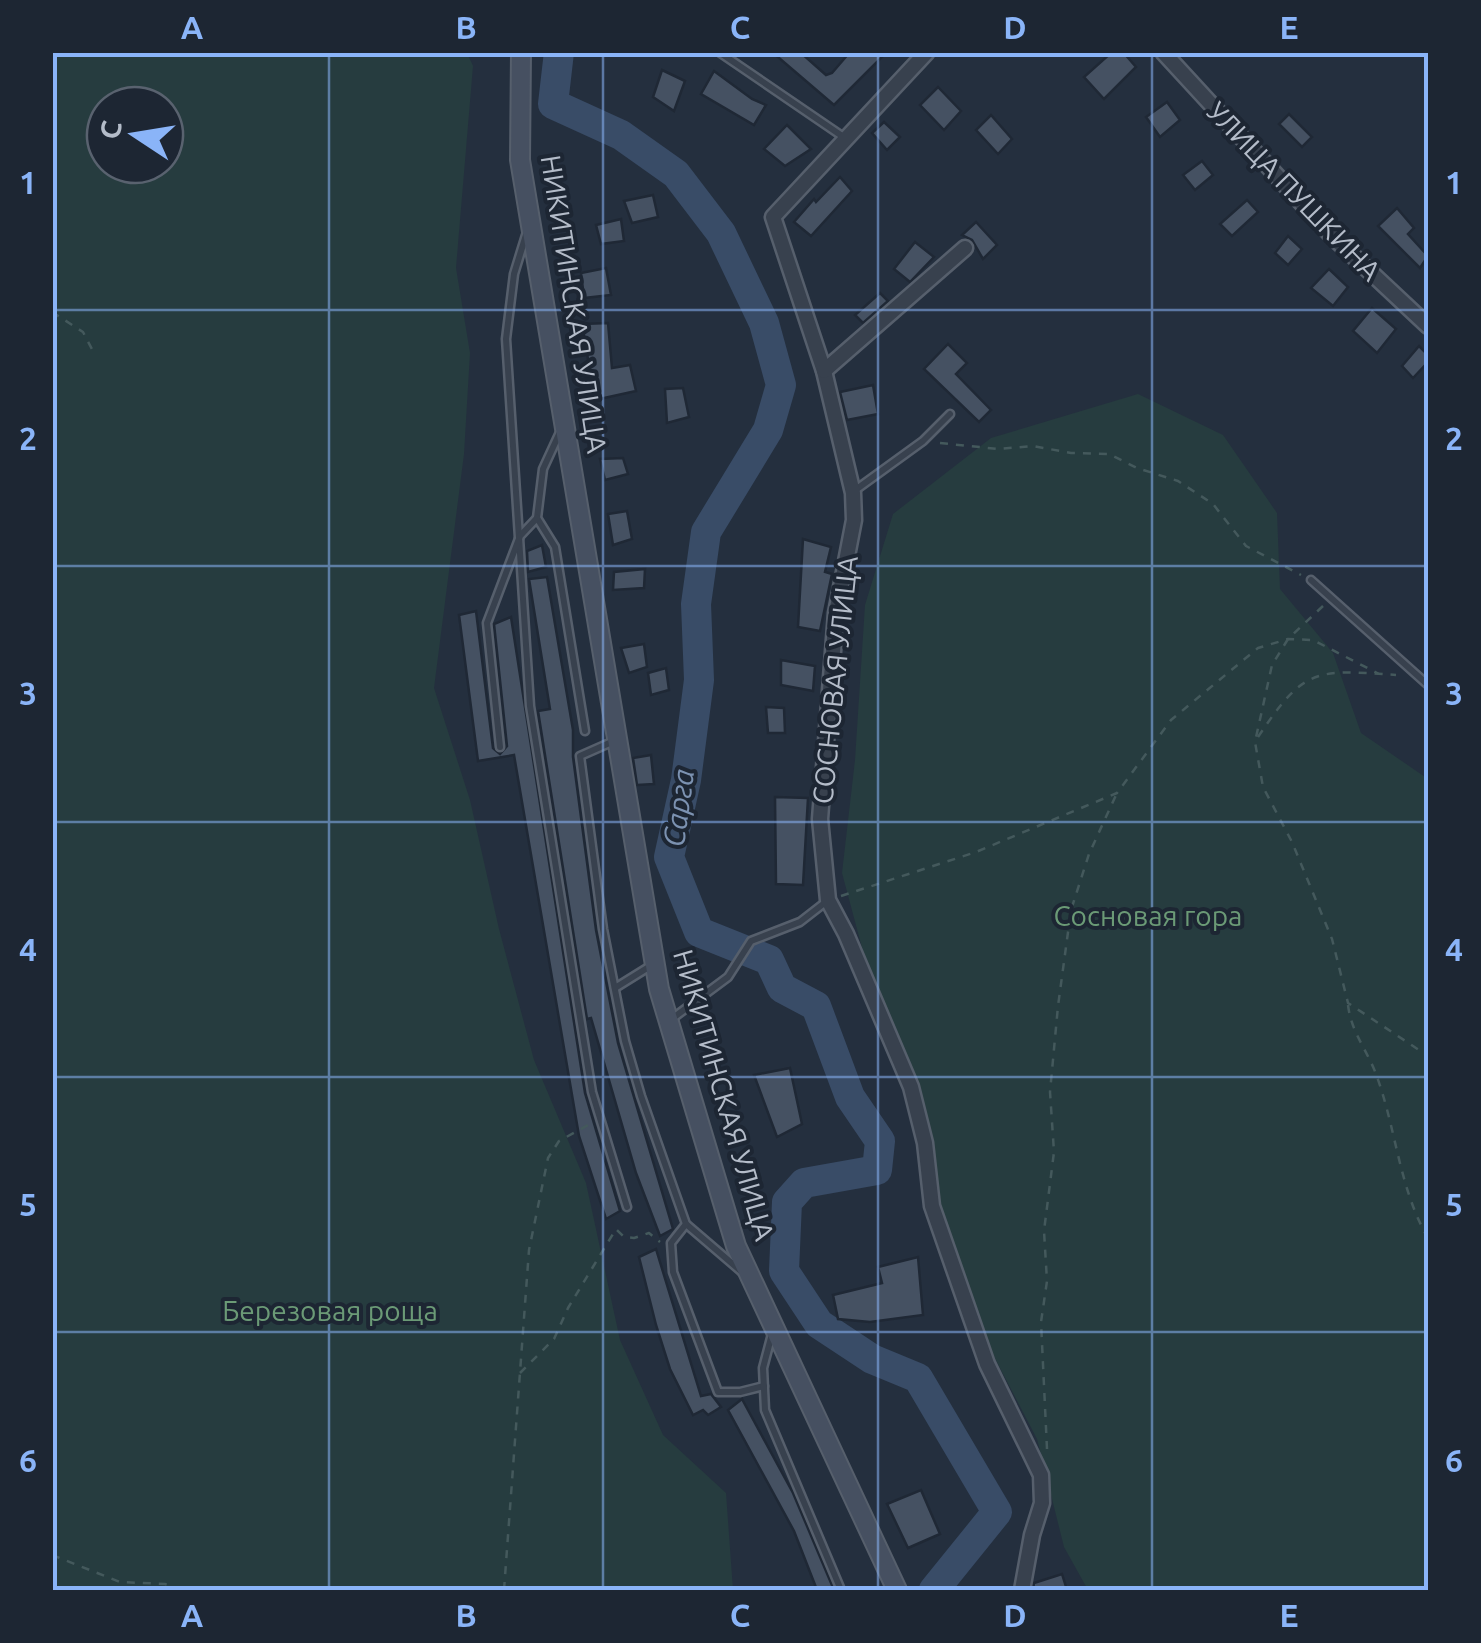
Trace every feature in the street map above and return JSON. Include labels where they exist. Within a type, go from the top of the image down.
[{"type":"street","name":"НИКИТИНСКАЯ УЛИЦА","points":[[521,52],[520,160],[655,963],[669,1021],[736,1246],[897,1590]]},
{"type":"street","points":[[846,138],[927,52]]},
{"type":"street","name":"УЛИЦА ПУШКИНА","points":[[1163,52],[1334,238],[1428,326]]},
{"type":"street","name":"СОСНОВАЯ УЛИЦА","points":[[846,138],[773,217],[824,371],[852,493],[854,520],[836,613],[820,819],[828,900],[911,1087],[925,1143],[932,1206],[987,1364],[1041,1475]]},
{"type":"street","points":[[824,371],[964,248]]},
{"type":"street","points":[[1022,1590],[1042,1503],[1041,1475]]},
{"type":"lane","points":[[719,52],[846,138]]},
{"type":"lane","points":[[530,220],[514,274],[506,339],[532,725],[592,1092],[627,1207]]},
{"type":"lane","points":[[852,493],[922,441],[950,414]]},
{"type":"lane","points":[[566,424],[554,440],[542,470],[538,518],[555,547],[585,732]]},
{"type":"lane","points":[[500,747],[487,623],[520,536],[538,518]]},
{"type":"lane","points":[[1311,580],[1428,685]]},
{"type":"lane","points":[[618,739],[580,756],[602,929],[624,1041],[686,1224],[751,1279]]},
{"type":"lane","points":[[669,1021],[728,977],[751,941],[800,922],[828,900]]},
{"type":"lane","points":[[615,988],[655,963]]},
{"type":"lane","points":[[686,1224],[672,1244],[673,1272],[718,1392],[764,1386]]},
{"type":"lane","points":[[774,1328],[763,1368],[765,1410],[841,1590]]},
{"type":"path","points":[[52,312],[83,332],[96,355]]},
{"type":"path","points":[[922,441],[1109,454],[1178,481],[1220,511],[1246,546],[1311,580]]},
{"type":"path","points":[[1332,596],[1288,638],[1272,666],[1254,742],[1262,787],[1292,842],[1332,938],[1350,1024],[1373,1067],[1403,1175],[1428,1238]]},
{"type":"path","points":[[1041,1475],[1048,1446],[1040,1322],[1048,1282],[1044,1231],[1054,1152],[1050,1092],[1070,910],[1089,854],[1118,792],[1171,720],[1258,648],[1288,638],[1312,640],[1379,674]]},
{"type":"path","points":[[1254,742],[1286,695],[1305,680],[1331,672],[1396,675],[1412,671]]},
{"type":"path","points":[[828,900],[976,852],[1118,792]]},
{"type":"path","points":[[1348,1004],[1428,1056]]},
{"type":"path","points":[[504,1590],[529,1250],[548,1158],[559,1141],[600,1119]]},
{"type":"path","points":[[520,1373],[554,1339],[568,1308],[616,1230],[624,1238],[649,1232],[658,1242],[672,1244]]},
{"type":"path","points":[[52,1555],[120,1582],[164,1584],[182,1590]]},
{"type":"green space","name":"Березовая роща","points":[[53,53],[467,53],[473,66],[456,268],[470,353],[464,454],[434,688],[470,800],[534,1060],[586,1183],[620,1340],[663,1435],[726,1493],[733,1590],[53,1590]]},
{"type":"green space","name":"Сосновая гора","points":[[1138,394],[1223,435],[1277,513],[1280,589],[1333,653],[1361,733],[1428,779],[1428,1590],[1088,1590],[1064,1547],[1037,1439],[990,1349],[939,1205],[923,1104],[868,970],[842,873],[855,760],[865,605],[893,514],[991,438]]},
{"type":"building","points":[[772,52],[800,52],[826,75],[850,52],[887,52],[834,105]]},
{"type":"building","points":[[1112,52],[1123,52],[1136,67],[1104,99],[1084,77]]},
{"type":"building","points":[[662,70],[685,81],[674,111],[653,97]]},
{"type":"building","points":[[714,71],[766,105],[754,125],[701,94]]},
{"type":"building","points":[[938,87],[961,111],[944,130],[920,105]]},
{"type":"building","points":[[1167,102],[1180,120],[1160,137],[1146,117]]},
{"type":"building","points":[[1289,114],[1312,137],[1302,147],[1279,124]]},
{"type":"building","points":[[991,115],[1012,139],[998,154],[976,130]]},
{"type":"building","points":[[884,122],[900,137],[887,150],[872,133]]},
{"type":"building","points":[[787,125],[811,149],[785,166],[764,149]]},
{"type":"building","points":[[1202,161],[1213,175],[1195,190],[1183,175]]},
{"type":"building","points":[[840,177],[852,191],[811,236],[794,222]]},
{"type":"building","points":[[653,195],[658,217],[632,223],[624,201]]},
{"type":"building","points":[[1247,200],[1258,212],[1232,236],[1220,224]]},
{"type":"building","points":[[1397,208],[1414,228],[1408,234],[1428,256],[1420,268],[1378,226]]},
{"type":"building","points":[[621,219],[624,241],[601,244],[596,225]]},
{"type":"building","points":[[976,222],[997,245],[983,259],[972,240],[962,235]]},
{"type":"building","points":[[1288,236],[1302,249],[1288,265],[1275,253]]},
{"type":"building","points":[[915,242],[934,257],[910,282],[894,269]]},
{"type":"building","points":[[606,268],[611,295],[584,298],[581,273]]},
{"type":"building","points":[[1329,269],[1348,287],[1333,306],[1311,288]]},
{"type":"building","points":[[880,293],[888,301],[863,323],[855,315]]},
{"type":"building","points":[[1372,308],[1396,329],[1377,353],[1353,331]]},
{"type":"building","points":[[608,323],[612,368],[630,365],[636,391],[595,400],[582,324]]},
{"type":"building","points":[[948,344],[967,363],[956,374],[991,410],[979,422],[924,369]]},
{"type":"building","points":[[1419,346],[1428,355],[1428,362],[1413,378],[1402,366]]},
{"type":"building","points":[[873,385],[878,414],[847,420],[840,392]]},
{"type":"building","points":[[683,388],[689,417],[667,423],[665,389]]},
{"type":"building","points":[[623,458],[628,474],[605,480],[600,459]]},
{"type":"building","points":[[627,511],[632,539],[613,545],[608,514]]},
{"type":"building","points":[[803,539],[831,547],[825,572],[832,574],[820,631],[798,627]]},
{"type":"building","points":[[542,545],[546,567],[528,572],[527,551]]},
{"type":"building","points":[[645,569],[644,588],[613,590],[614,572]]},
{"type":"building","points":[[547,577],[573,730],[573,757],[596,930],[618,1043],[673,1229],[660,1236],[636,1173],[591,1018],[587,1019],[538,711],[550,709],[529,579]]},
{"type":"building","points":[[476,611],[493,748],[500,754],[507,746],[494,624],[511,617],[585,1093],[620,1211],[606,1219],[579,1136],[514,755],[478,761],[459,615]]},
{"type":"building","points":[[644,644],[647,667],[629,673],[621,648]]},
{"type":"building","points":[[781,660],[815,666],[813,691],[781,685]]},
{"type":"building","points":[[666,668],[669,690],[651,695],[648,673]]},
{"type":"building","points":[[766,707],[784,708],[785,733],[768,733]]},
{"type":"building","points":[[651,755],[654,784],[637,785],[633,758]]},
{"type":"building","points":[[775,797],[808,798],[803,885],[776,884]]},
{"type":"building","points":[[790,1068],[802,1124],[777,1137],[754,1075]]},
{"type":"building","points":[[656,1249],[701,1396],[711,1394],[721,1407],[708,1415],[703,1410],[693,1415],[670,1369],[656,1325],[639,1257]]},
{"type":"building","points":[[918,1257],[923,1315],[870,1322],[838,1319],[833,1295],[882,1283],[878,1267]]},
{"type":"building","points":[[742,1399],[793,1493],[834,1590],[817,1590],[794,1531],[728,1410]]},
{"type":"building","points":[[921,1490],[940,1534],[908,1548],[887,1504]]},
{"type":"building","points":[[1062,1574],[1067,1590],[1033,1590],[1034,1583]]},
{"type":"waterway","name":"Сарга","points":[[559,52],[553,104],[621,135],[676,174],[721,233],[764,323],[781,385],[768,430],[706,532],[696,604],[699,680],[686,780],[669,857],[699,932],[769,960],[782,988],[816,1006],[850,1097],[880,1141],[877,1170],[804,1183],[787,1202],[784,1271],[819,1324],[872,1359],[918,1378],[997,1512],[934,1590]]}]
